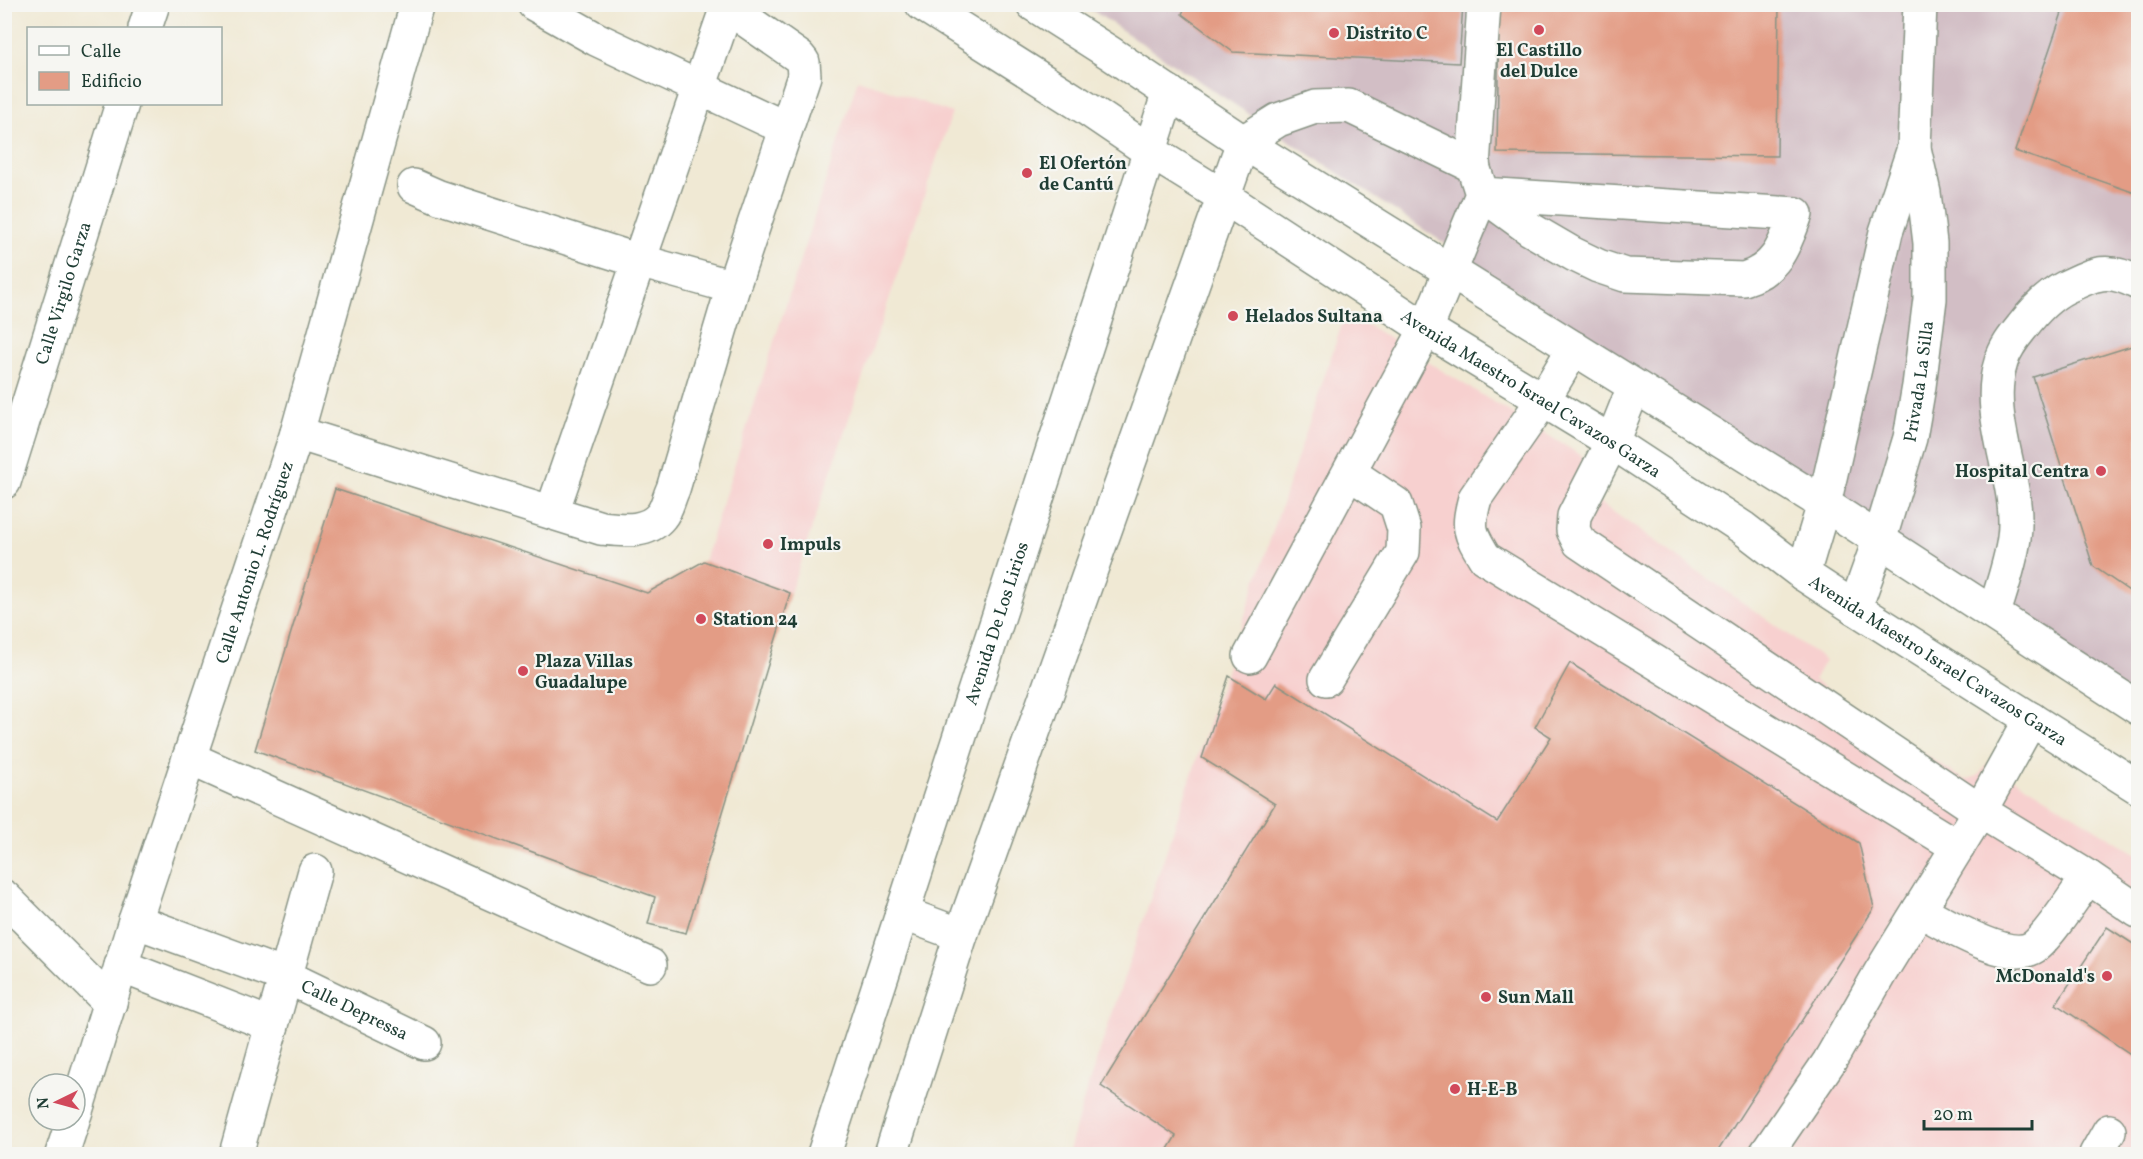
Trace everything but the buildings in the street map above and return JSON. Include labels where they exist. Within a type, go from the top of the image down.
[{"type":"street","points":[[146,27],[153,4]]},
{"type":"street","name":"Calle Antonio L. Rodríguez","points":[[87,1076],[135,921],[297,432],[417,4]]},
{"type":"street","points":[[534,4],[596,39],[785,128]]},
{"type":"street","name":"Avenida Maestro Israel Cavazos Garza","points":[[922,4],[1426,329],[1612,442],[1743,528],[1803,574],[2139,787]]},
{"type":"street","points":[[1033,4],[1243,142],[1824,504],[2139,708]]},
{"type":"street","points":[[1250,656],[1426,329],[1449,270],[1478,180],[1484,4]]},
{"type":"street","name":"Privada La Silla","points":[[1855,608],[1879,541],[1910,438],[1930,299],[1930,243],[1924,193],[1914,148],[1920,4]]},
{"type":"street","points":[[297,432],[601,528],[634,529],[651,526],[662,515],[673,489],[733,287],[804,76],[803,62],[799,57],[726,5],[552,512]]},
{"type":"street","name":"Avenida De Los Lirios","points":[[824,1155],[1148,150],[1169,92]]},
{"type":"street","name":"Calle Virgilo Garza","points":[[4,482],[122,105]]},
{"type":"street","points":[[891,1155],[961,935],[1243,142],[1278,120],[1315,108],[1349,106],[1478,180],[1530,229],[1572,254],[1625,274],[1744,279],[1757,276],[1782,251],[1796,214],[1478,180]]},
{"type":"street","name":"Privada La Silla","points":[[1803,574],[1824,504],[1886,232],[1914,148]]},
{"type":"street","points":[[414,186],[439,197],[639,261],[733,287]]},
{"type":"street","points":[[1994,613],[2014,538],[2012,488],[2001,443],[1998,411],[1997,382],[2001,361],[2010,342],[2036,310],[2060,290],[2103,272],[2124,275],[2139,283]]},
{"type":"street","points":[[1574,348],[1543,400],[1475,498],[1470,517],[1472,536],[1485,558],[1958,848]]},
{"type":"street","points":[[1634,387],[1612,442],[1574,516],[1573,530],[1578,542],[1980,811],[2139,911]]},
{"type":"street","points":[[1326,679],[1403,552],[1404,529],[1396,504],[1350,473]]},
{"type":"street","points":[[1766,1155],[1829,1062],[1980,811],[2031,719]]},
{"type":"street","points":[[189,758],[650,965]]},
{"type":"street","points":[[236,1155],[315,871]]},
{"type":"street","points":[[1919,910],[1979,940],[2005,950],[2017,951],[2033,948],[2088,877]]},
{"type":"street","points":[[4,897],[110,1003]]},
{"type":"street","points":[[902,913],[961,935]]},
{"type":"street","name":"Calle Depressa","points":[[135,921],[285,976],[424,1043]]},
{"type":"street","points":[[121,966],[272,1025]]},
{"type":"street","points":[[62,1155],[69,1132]]},
{"type":"shaded area","points":[[1084,5],[2138,5],[2138,702]]},
{"type":"shaded area","points":[[858,79],[952,113],[790,593],[704,561]]},
{"type":"shaded area","name":"Sun Mall","points":[[1346,312],[1582,456],[1584,463],[1576,486],[1825,660],[1814,680],[1965,780],[1978,776],[1989,762],[2138,855],[2138,1154],[1068,1154],[1085,1095]]},
{"type":"place","name":"El Castillo del Dulce","points":[[1539,30]]},
{"type":"place","name":"Distrito C","points":[[1334,33]]},
{"type":"place","name":"El Ofertón de Cantú","points":[[1027,173]]},
{"type":"place","name":"Helados Sultana","points":[[1233,316]]},
{"type":"place","name":"Hospital Centra","points":[[2101,471]]},
{"type":"place","name":"Impuls","points":[[768,544]]},
{"type":"place","name":"Station 24","points":[[701,619]]},
{"type":"place","name":"Plaza Villas Guadalupe","points":[[523,671]]},
{"type":"place","name":"McDonald's","points":[[2107,976]]},
{"type":"place","name":"Sun Mall","points":[[1486,997]]},
{"type":"place","name":"H-E-B","points":[[1455,1089]]}]
